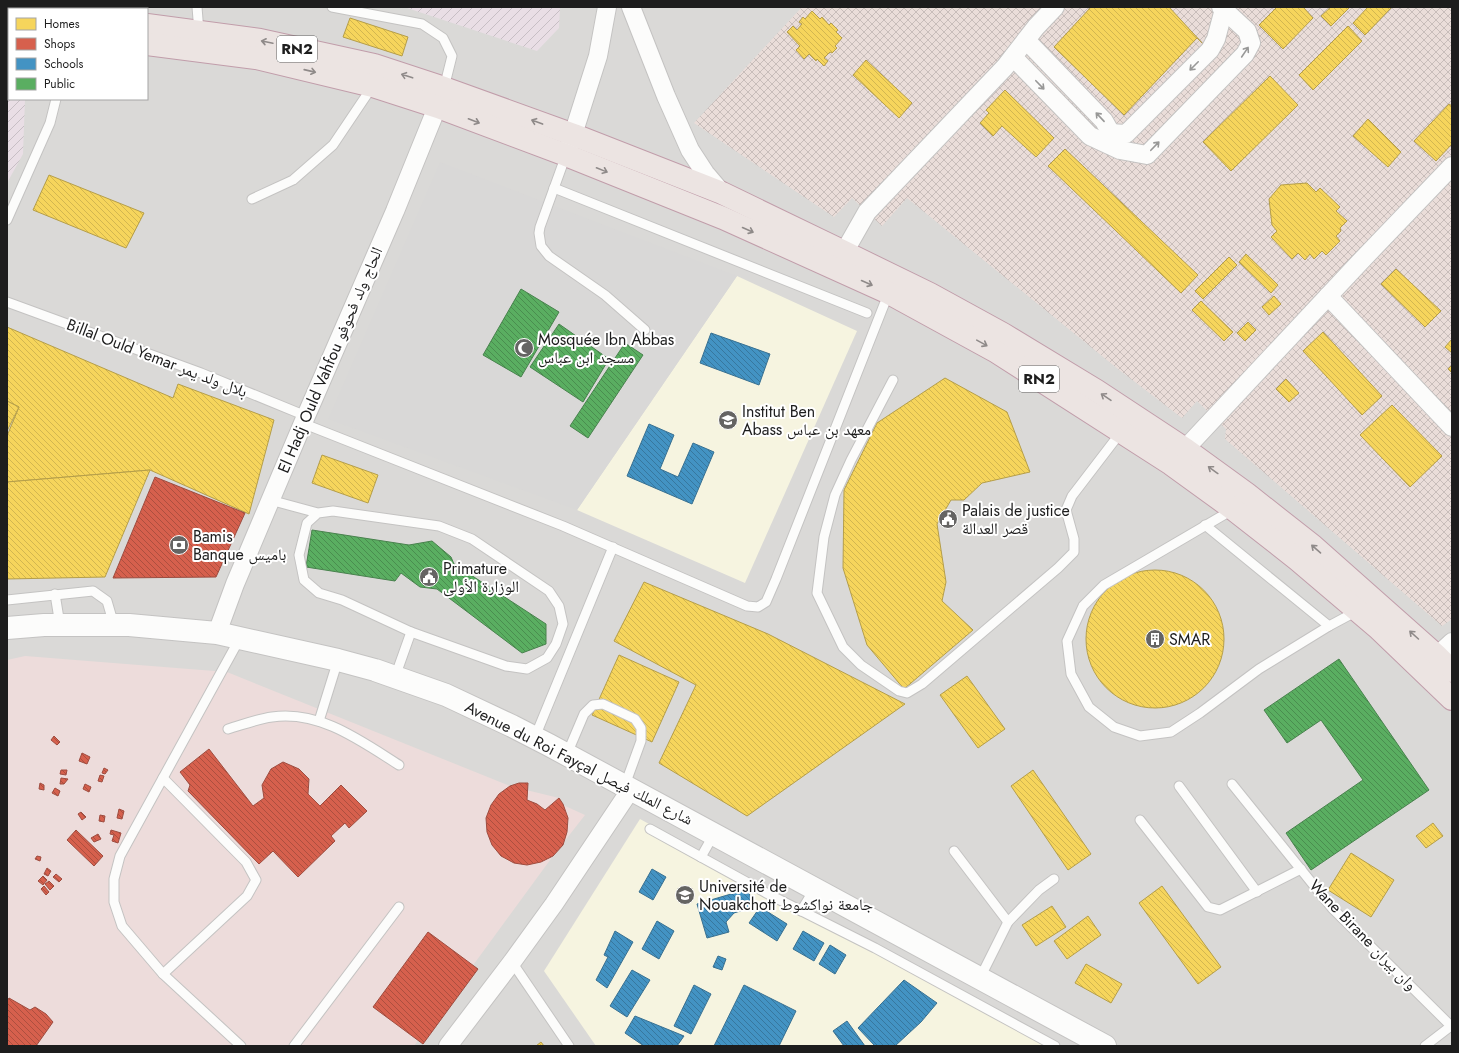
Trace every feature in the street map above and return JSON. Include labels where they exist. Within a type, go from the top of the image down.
[{"type":"highway","name":"RN2","points":[[148,25],[256,58],[373,86],[441,98],[574,135],[722,193],[840,260],[1003,334],[1097,391],[1185,449],[1247,494],[1312,546],[1441,660],[1452,699]]},
{"type":"highway","name":"RN2","points":[[148,44],[260,40],[374,65],[441,98],[566,155],[723,218],[840,260]]},
{"type":"highway","name":"RN2","points":[[893,285],[1171,464],[1233,509],[1298,560],[1358,611],[1441,660]]},
{"type":"street","points":[[566,155],[574,135],[598,56],[607,7]]},
{"type":"street","points":[[631,7],[666,96],[690,150],[705,173],[722,193],[723,218]]},
{"type":"street","points":[[840,260],[867,212],[1005,67],[1036,27],[1055,7]]},
{"type":"street","points":[[1013,57],[1090,136],[1120,150],[1147,154],[1245,54],[1251,43],[1247,31],[1222,8]]},
{"type":"street","points":[[1110,132],[1126,134],[1210,50],[1216,38],[1222,8]]},
{"type":"street","points":[[1026,40],[1104,121],[1120,150]]},
{"type":"street","name":"El Hadj Ould Vahfou الحاج ولد فحوفو","points":[[217,633],[270,500],[395,211],[441,98]]},
{"type":"street","points":[[1185,449],[1452,166]]},
{"type":"street","points":[[1328,296],[1452,427]]},
{"type":"street","name":"Avenue du Roi Fayçal شارع الملك فيصل","points":[[8,624],[114,625],[217,633],[338,660],[395,677],[446,695],[535,737],[567,754],[980,978],[1091,1041]]},
{"type":"street","points":[[448,1046],[512,962],[628,787]]},
{"type":"lane","points":[[197,7],[200,42]]},
{"type":"lane","points":[[332,7],[422,24],[443,38],[452,56],[441,98]]},
{"type":"lane","points":[[252,199],[293,180],[333,145],[373,86]]},
{"type":"lane","points":[[7,220],[50,123],[56,100]]},
{"type":"lane","points":[[566,155],[539,233],[539,240],[544,252],[605,295],[645,330]]},
{"type":"lane","points":[[554,188],[866,313]]},
{"type":"lane","name":"Billal Ould Yemar بلال ولد يمر","points":[[7,302],[202,373],[304,419],[564,526],[747,606],[758,607],[766,602],[776,579],[893,285]]},
{"type":"lane","points":[[893,380],[851,460],[835,495],[824,537],[816,593],[843,647],[861,665],[899,692],[907,693],[922,684],[1052,573],[1074,552],[1074,539],[1066,510],[1072,496],[1121,432]]},
{"type":"lane","points":[[270,500],[318,513],[333,511],[439,526],[472,539],[549,591],[559,606],[563,624],[556,644],[548,658],[527,669],[506,666],[411,632],[342,600],[319,593],[304,580],[299,555],[307,523],[318,513]]},
{"type":"lane","points":[[1233,509],[1104,585],[1082,606],[1067,641],[1071,674],[1089,707],[1114,727],[1140,736],[1171,732],[1200,713],[1259,669],[1329,626],[1358,611]]},
{"type":"lane","points":[[1205,525],[1329,626]]},
{"type":"lane","points":[[535,737],[613,547]]},
{"type":"lane","points":[[7,600],[93,591],[107,601],[114,625]]},
{"type":"lane","points":[[55,594],[60,625]]},
{"type":"lane","points":[[395,677],[411,632]]},
{"type":"lane","points":[[240,638],[120,856],[114,879],[114,902],[122,926],[163,974],[241,1046]]},
{"type":"lane","points":[[319,721],[338,660]]},
{"type":"lane","points":[[567,754],[584,714],[593,705],[603,704],[635,719],[641,728],[641,741],[628,787]]},
{"type":"lane","points":[[228,729],[272,717],[303,716],[346,732],[399,765]]},
{"type":"lane","points":[[163,778],[246,862],[256,880],[248,896],[163,974]]},
{"type":"lane","name":"Wane Birane وان بيران","points":[[1232,784],[1332,908],[1451,1027]]},
{"type":"lane","points":[[1179,786],[1257,892]]},
{"type":"lane","points":[[1140,820],[1208,907],[1220,910],[1300,869]]},
{"type":"lane","points":[[650,830],[801,911],[874,948],[1055,1046]]},
{"type":"lane","points":[[700,857],[714,834]]},
{"type":"lane","points":[[954,851],[1008,922]]},
{"type":"lane","points":[[980,978],[1008,922],[1039,890],[1054,879]]},
{"type":"lane","points":[[801,911],[815,888]]},
{"type":"lane","points":[[294,1046],[399,908]]},
{"type":"lane","points":[[512,962],[570,1046]]},
{"type":"lane","points":[[1425,1046],[1451,1027]]},
{"type":"shaded area","points":[[7,7],[1452,7],[1452,1046],[7,1046]]},
{"type":"shaded area","points":[[404,7],[560,7],[559,28],[537,51]]},
{"type":"shaded area","points":[[802,7],[1452,7],[1452,619],[1442,626],[1225,439],[1226,429],[1197,401],[1182,418],[1118,369],[907,198],[882,226],[852,198],[834,217],[694,123]]},
{"type":"shaded area","points":[[8,78],[8,100],[25,100],[23,154],[7,183]]},
{"type":"shaded area","name":"Mosquée Ibn Abbas مسجد ابن عباس","points":[[440,162],[737,276],[577,510],[328,419]]},
{"type":"shaded area","name":"Institut Ben Abass معهد بن عباس","points":[[737,276],[857,331],[745,583],[577,510]]},
{"type":"shaded area","points":[[25,656],[227,672],[510,786],[559,798],[563,805],[585,815],[553,856],[414,1046],[7,1046],[7,660]]},
{"type":"shaded area","name":"Université de Nouakchott جامعة نواكشوط","points":[[640,819],[1051,1046],[596,1046],[544,971]]},
{"type":"building: Homes","points":[[1091,7],[1169,7],[1203,44],[1197,38],[1124,115],[1054,47]]},
{"type":"building: Homes","points":[[1277,7],[1303,7],[1313,18],[1283,49],[1259,25]]},
{"type":"building: Homes","points":[[1331,7],[1350,7],[1331,26],[1321,16]]},
{"type":"building: Homes","points":[[1368,7],[1392,7],[1365,35],[1353,23]]},
{"type":"building: Homes","points":[[812,11],[820,19],[822,17],[829,25],[831,23],[838,30],[836,32],[842,38],[835,46],[837,48],[824,58],[828,61],[824,66],[809,54],[804,59],[796,50],[800,46],[787,32],[793,26],[797,30],[802,24],[799,22],[803,17],[805,19]]},
{"type":"building: Homes","points":[[350,18],[408,37],[402,56],[343,37]]},
{"type":"building: Homes","points":[[1348,26],[1362,41],[1313,90],[1299,75]]},
{"type":"building: Homes","points":[[866,60],[912,103],[899,118],[853,75]]},
{"type":"building: Homes","points":[[1270,76],[1298,105],[1231,171],[1203,142]]},
{"type":"building: Homes","points":[[1005,90],[1054,138],[1036,157],[1002,126],[993,136],[980,123],[989,113],[986,110]]},
{"type":"building: Homes","points":[[1449,104],[1452,106],[1452,144],[1436,161],[1414,141]]},
{"type":"building: Homes","points":[[1368,119],[1401,152],[1388,167],[1353,136]]},
{"type":"building: Homes","points":[[1065,149],[1198,275],[1181,293],[1048,166]]},
{"type":"building: Homes","points":[[49,175],[144,213],[126,248],[33,210]]},
{"type":"building: Homes","points":[[1307,183],[1316,192],[1320,188],[1340,207],[1336,211],[1347,221],[1340,228],[1341,231],[1336,236],[1340,241],[1326,255],[1322,251],[1314,259],[1310,254],[1305,260],[1298,253],[1292,259],[1271,237],[1277,231],[1272,225],[1269,199],[1281,185]]},
{"type":"building: Homes","points":[[1246,254],[1278,285],[1271,293],[1239,262]]},
{"type":"building: Homes","points":[[1229,257],[1237,265],[1203,299],[1195,291]]},
{"type":"building: Homes","points":[[1396,269],[1441,311],[1425,327],[1381,284]]},
{"type":"building: Homes","points":[[1274,296],[1281,304],[1269,315],[1262,307]]},
{"type":"building: Homes","points":[[1201,301],[1233,332],[1224,341],[1192,310]]},
{"type":"building: Homes","points":[[1248,322],[1256,330],[1245,341],[1237,333]]},
{"type":"building: Homes","points":[[7,327],[173,398],[178,384],[274,420],[249,514],[150,470],[7,482],[7,436],[19,407],[7,401]]},
{"type":"building: Homes","points":[[1323,332],[1382,396],[1362,415],[1303,351]]},
{"type":"building: Homes","points":[[1452,339],[1452,353],[1445,347]]},
{"type":"building: Homes","points":[[1452,365],[1452,373],[1448,369]]},
{"type":"building: Homes","points":[[945,378],[1007,412],[1030,472],[982,483],[964,500],[951,500],[937,524],[946,582],[942,601],[973,630],[904,689],[867,645],[843,568],[844,490],[877,423]]},
{"type":"building: Homes","points":[[1286,379],[1299,393],[1289,402],[1276,389]]},
{"type":"building: Homes","points":[[7,401],[19,407],[7,431]]},
{"type":"building: Homes","points":[[1392,405],[1442,456],[1410,487],[1360,435]]},
{"type":"building: Homes","points":[[322,455],[378,475],[368,503],[312,483]]},
{"type":"building: Homes","points":[[150,470],[105,577],[7,579],[7,482]]},
{"type":"building: Homes","name":"SMAR","points":[[1155,570],[1175,573],[1187,578],[1204,590],[1216,607],[1221,619],[1224,639],[1221,659],[1216,671],[1204,688],[1187,700],[1175,705],[1155,708],[1135,705],[1123,700],[1106,688],[1094,671],[1089,659],[1086,639],[1089,619],[1094,607],[1106,590],[1123,578],[1135,573]]},
{"type":"building: Homes","points":[[644,582],[768,634],[905,704],[747,816],[659,763],[696,685],[614,641]]},
{"type":"building: Homes","points":[[619,655],[679,682],[652,742],[592,715]]},
{"type":"building: Homes","points":[[967,676],[1005,729],[978,748],[940,695]]},
{"type":"building: Homes","points":[[1033,770],[1091,854],[1068,870],[1011,786]]},
{"type":"building: Homes","points":[[1433,823],[1443,836],[1426,848],[1416,836]]},
{"type":"building: Homes","points":[[1351,853],[1394,880],[1371,917],[1328,890]]},
{"type":"building: Homes","points":[[1162,886],[1221,967],[1198,984],[1139,903]]},
{"type":"building: Homes","points":[[1052,906],[1066,927],[1036,946],[1022,925]]},
{"type":"building: Homes","points":[[1088,916],[1101,935],[1067,959],[1054,941]]},
{"type":"building: Homes","points":[[1086,964],[1122,984],[1111,1003],[1075,983]]},
{"type":"building: Homes","points":[[541,1042],[544,1046],[536,1046]]},
{"type":"building: Shops","name":"Bamis Banque باميس","points":[[155,477],[245,513],[216,577],[113,578]]},
{"type":"building: Shops","points":[[54,736],[60,742],[57,745],[51,740]]},
{"type":"building: Shops","points":[[209,749],[253,806],[264,798],[262,785],[271,769],[283,762],[299,769],[309,779],[308,794],[320,806],[341,785],[367,811],[349,828],[345,823],[331,836],[335,841],[298,877],[273,851],[259,864],[188,791],[190,785],[180,772]]},
{"type":"building: Shops","points":[[82,753],[90,757],[87,764],[79,761]]},
{"type":"building: Shops","points":[[104,768],[108,770],[105,774],[102,773]]},
{"type":"building: Shops","points":[[61,770],[67,770],[66,775],[60,774]]},
{"type":"building: Shops","points":[[100,775],[104,776],[102,782],[98,781]]},
{"type":"building: Shops","points":[[61,778],[68,779],[64,784],[60,784]]},
{"type":"building: Shops","points":[[40,783],[44,785],[44,790],[39,789]]},
{"type":"building: Shops","points":[[519,783],[528,783],[527,800],[537,804],[545,810],[559,798],[568,818],[567,832],[563,845],[553,856],[541,862],[527,865],[514,863],[501,856],[492,845],[487,832],[486,818],[491,805],[499,794],[510,786]]},
{"type":"building: Shops","points":[[85,784],[91,787],[89,792],[83,789]]},
{"type":"building: Shops","points":[[55,788],[60,791],[58,796],[52,793]]},
{"type":"building: Shops","points":[[119,809],[124,811],[122,819],[117,818]]},
{"type":"building: Shops","points":[[81,812],[86,817],[82,820],[78,814]]},
{"type":"building: Shops","points":[[100,815],[105,816],[104,822],[99,821]]},
{"type":"building: Shops","points":[[76,830],[103,856],[94,866],[67,840]]},
{"type":"building: Shops","points":[[111,830],[121,833],[118,843],[112,841],[114,835],[110,834]]},
{"type":"building: Shops","points":[[98,834],[101,839],[94,842],[91,838]]},
{"type":"building: Shops","points":[[37,856],[41,857],[40,861],[35,859]]},
{"type":"building: Shops","points":[[47,868],[51,871],[48,876],[44,874]]},
{"type":"building: Shops","points":[[56,874],[62,879],[59,882],[53,877]]},
{"type":"building: Shops","points":[[43,876],[47,880],[43,885],[38,881]]},
{"type":"building: Shops","points":[[49,881],[54,886],[50,890],[45,884]]},
{"type":"building: Shops","points":[[44,886],[49,892],[46,895],[41,889]]},
{"type":"building: Shops","points":[[428,932],[478,969],[423,1044],[373,1007]]},
{"type":"building: Shops","points":[[9,998],[30,1010],[35,1007],[46,1014],[53,1022],[36,1046],[7,1046],[7,1001]]},
{"type":"building: Schools","points":[[711,333],[770,354],[759,385],[700,363]]},
{"type":"building: Schools","points":[[649,424],[674,435],[660,469],[678,477],[693,443],[714,452],[692,504],[627,476]]},
{"type":"building: Schools","points":[[652,869],[666,877],[653,900],[639,892]]},
{"type":"building: Schools","points":[[748,889],[753,907],[734,913],[726,922],[729,932],[707,938],[697,904]]},
{"type":"building: Schools","points":[[760,907],[787,924],[777,941],[749,923]]},
{"type":"building: Schools","points":[[657,921],[674,931],[659,959],[642,949]]},
{"type":"building: Schools","points":[[615,931],[633,942],[607,988],[596,980],[608,957],[604,955]]},
{"type":"building: Schools","points":[[803,931],[824,943],[814,961],[793,949]]},
{"type":"building: Schools","points":[[830,945],[846,955],[835,974],[819,964]]},
{"type":"building: Schools","points":[[718,956],[726,959],[722,970],[713,967]]},
{"type":"building: Schools","points":[[632,970],[650,980],[627,1017],[610,1006]]},
{"type":"building: Schools","points":[[904,980],[937,1003],[921,1022],[895,1046],[875,1046],[858,1028]]},
{"type":"building: Schools","points":[[694,985],[711,994],[691,1034],[674,1026]]},
{"type":"building: Schools","points":[[744,985],[796,1011],[779,1046],[714,1046]]},
{"type":"building: Schools","points":[[635,1016],[684,1036],[677,1046],[644,1046],[625,1033]]},
{"type":"building: Schools","points":[[847,1021],[865,1046],[844,1046],[833,1031]]},
{"type":"building: Public","points":[[521,289],[559,312],[521,377],[483,355]]},
{"type":"building: Public","points":[[559,324],[609,359],[583,402],[530,367]]},
{"type":"building: Public","points":[[625,343],[643,355],[588,438],[570,426]]},
{"type":"building: Public","points":[[312,530],[409,545],[432,541],[451,557],[454,564],[546,624],[546,644],[522,653],[437,589],[420,587],[401,573],[395,581],[306,567]]},
{"type":"building: Public","points":[[1339,659],[1429,790],[1311,870],[1286,833],[1363,780],[1321,720],[1287,743],[1264,710]]},
{"type":"place","name":"Mosquée Ibn Abbas مسجد ابن عباس","points":[[524,348]]},
{"type":"place","name":"Institut Ben Abass معهد بن عباس","points":[[728,420]]},
{"type":"place","name":"Palais de justice قصر العدالة","points":[[948,519]]},
{"type":"place","name":"Bamis Banque باميس","points":[[179,545]]},
{"type":"place","name":"Primature الوزارة الأولى","points":[[429,577]]},
{"type":"place","name":"SMAR","points":[[1155,639]]},
{"type":"place","name":"Université de Nouakchott جامعة نواكشوط","points":[[685,895]]}]
